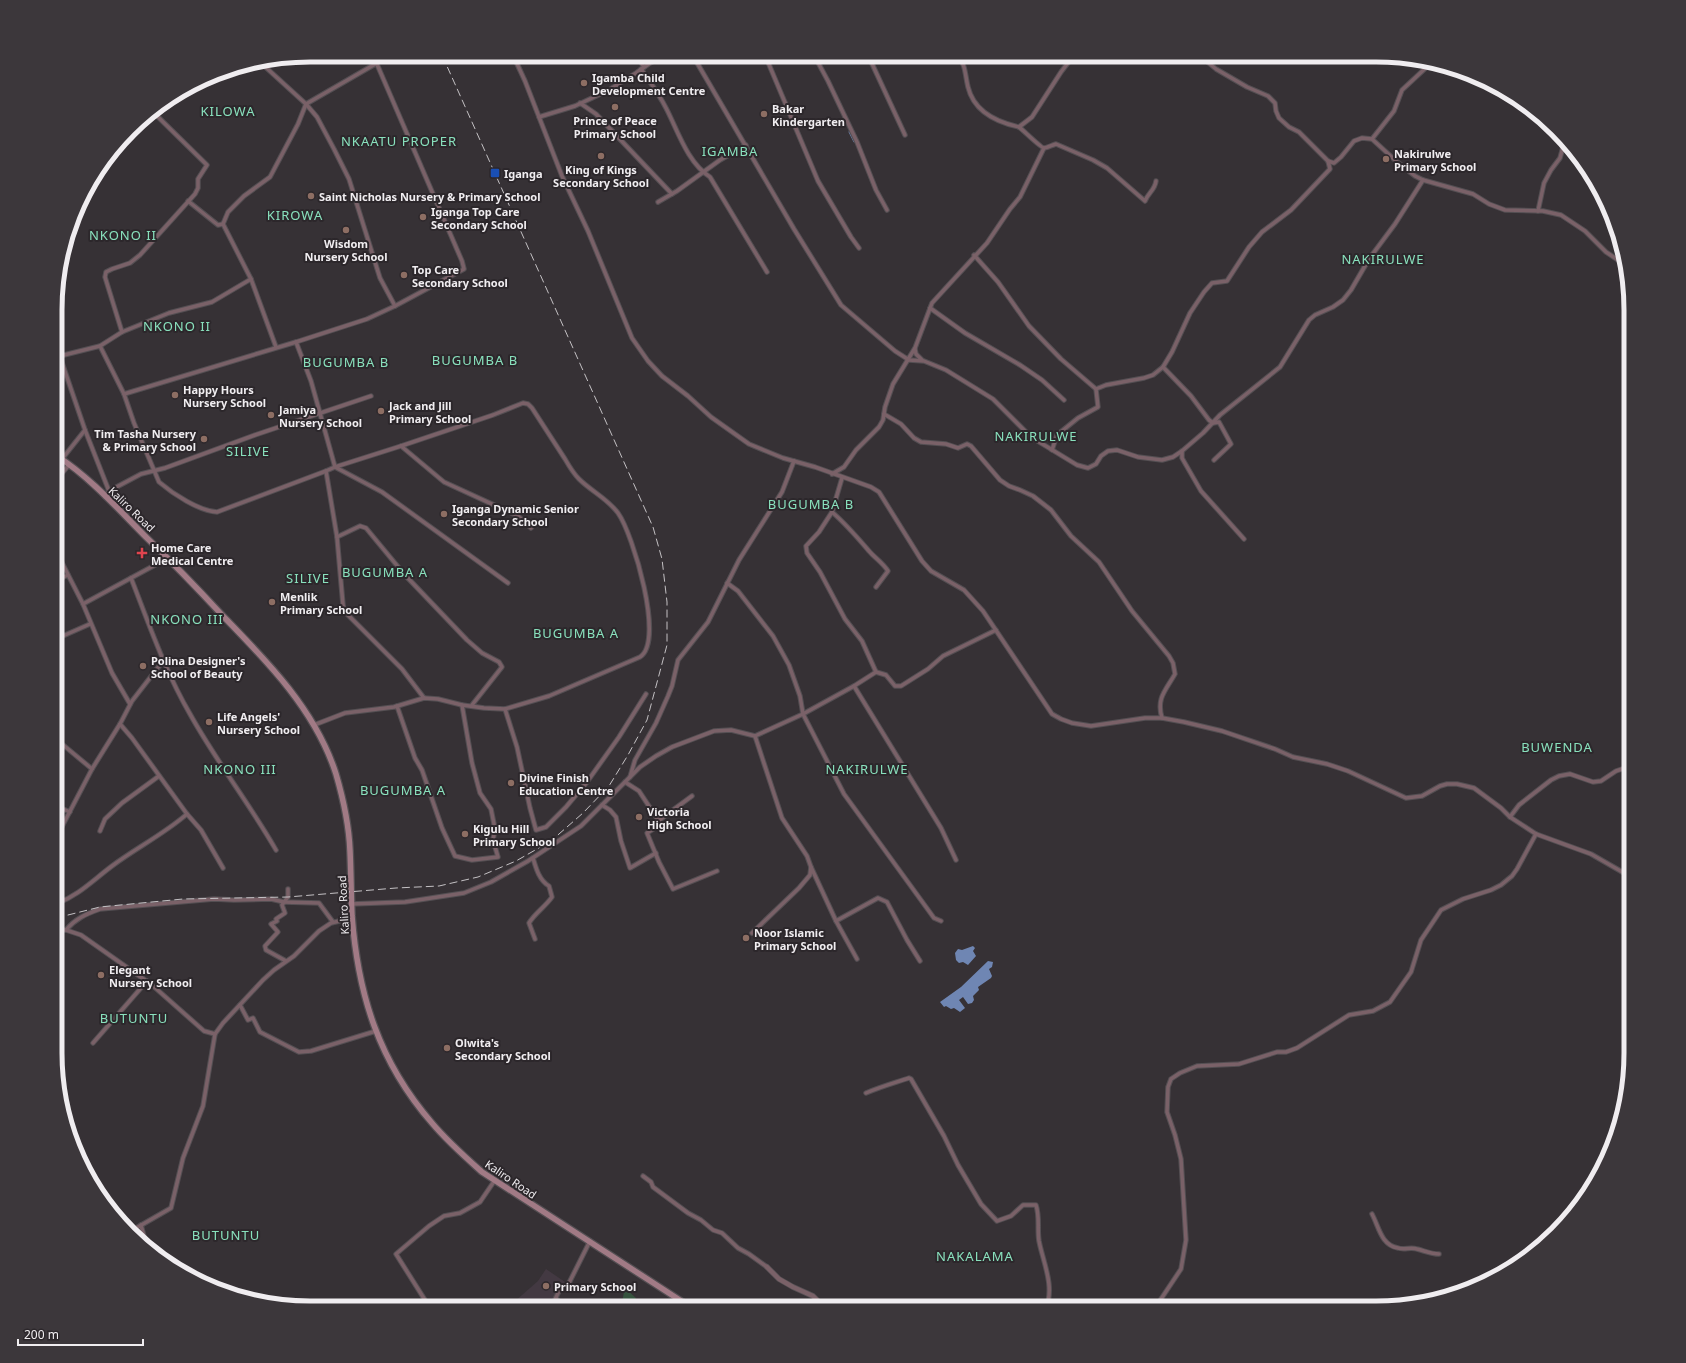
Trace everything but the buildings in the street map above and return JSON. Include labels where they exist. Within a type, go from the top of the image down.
[{"type":"main road","name":"Kaliro Road","points":[[62,460],[107,494],[168,558],[266,662],[289,689],[314,725],[335,771],[345,812],[350,848],[352,918],[362,986],[382,1047],[397,1075],[420,1109],[460,1152],[482,1172],[681,1301]]},
{"type":"street","points":[[516,62],[562,176],[588,231],[632,338],[648,361],[662,376],[688,396],[711,417],[749,444],[794,462],[815,467],[842,478],[871,487],[879,492],[922,561],[931,572],[964,590],[983,611],[1052,714],[1072,723],[1091,726],[1145,718],[1162,718],[1222,731],[1275,749],[1293,757],[1327,764],[1348,771],[1406,798],[1422,796],[1440,786],[1447,784],[1457,784],[1474,788],[1501,808],[1510,817],[1536,834],[1591,854],[1624,873]]},
{"type":"street","points":[[640,62],[659,93],[691,158],[702,172],[710,177],[767,272]]},
{"type":"street","points":[[539,117],[580,103],[608,90],[653,62]]},
{"type":"street","points":[[697,62],[794,229],[841,305],[878,337],[909,360],[923,361],[946,370],[992,399],[1031,437],[1078,465],[1088,468],[1096,464],[1101,456],[1108,451],[1117,450],[1138,457],[1162,460],[1173,457],[1182,451],[1220,415],[1280,367],[1309,320],[1315,315],[1343,300],[1351,290],[1369,259],[1395,224],[1423,180]]},
{"type":"street","points":[[768,62],[818,181],[859,248]]},
{"type":"street","points":[[818,62],[856,142],[876,190],[888,210]]},
{"type":"street","points":[[871,62],[905,136]]},
{"type":"street","points":[[962,62],[966,70],[968,86],[976,107],[999,122],[1019,127],[1044,148]]},
{"type":"street","points":[[1019,127],[1032,117],[1069,62]]},
{"type":"street","points":[[1096,389],[1106,385],[1153,375],[1163,367],[1172,352],[1190,313],[1204,292],[1212,283],[1227,281],[1249,247],[1262,232],[1291,210],[1330,169],[1328,161],[1299,132],[1289,127],[1279,118],[1274,103],[1268,96],[1247,87],[1208,62]]},
{"type":"street","points":[[124,394],[368,319],[462,271],[464,266],[377,63],[345,80],[306,104],[298,124],[270,177],[244,196],[224,217],[223,224],[251,279],[276,347]]},
{"type":"street","points":[[265,66],[306,104],[317,117],[349,179],[380,278],[395,306]]},
{"type":"street","points":[[1372,139],[1394,111],[1402,90],[1426,67]]},
{"type":"street","points":[[580,103],[596,114],[672,194]]},
{"type":"street","points":[[122,332],[105,277],[106,272],[130,264],[140,255],[198,188],[198,179],[207,165],[156,115]]},
{"type":"street","points":[[1328,161],[1334,162],[1341,157],[1354,141],[1362,138],[1372,139],[1396,161],[1415,176],[1423,180],[1473,194],[1489,204],[1505,210],[1538,211],[1561,215],[1586,230],[1606,252],[1619,261]]},
{"type":"street","points":[[832,474],[844,467],[856,450],[873,434],[883,420],[893,384],[915,348],[930,308],[936,298],[958,276],[974,255],[987,243],[1020,197],[1044,148],[1056,144],[1093,160],[1107,168],[1144,201],[1155,189],[1156,181]]},
{"type":"street","points":[[658,202],[672,194],[702,172],[746,145]]},
{"type":"street","points":[[1538,211],[1544,183],[1560,158],[1563,146]]},
{"type":"street","points":[[188,201],[218,225],[223,224]]},
{"type":"street","points":[[974,255],[998,282],[1029,326],[1061,359],[1096,389],[1098,408],[1078,418],[1057,435],[1052,450]]},
{"type":"street","points":[[62,356],[100,346],[122,332],[168,313],[212,302],[251,279]]},
{"type":"street","points":[[930,308],[965,333],[1020,364],[1042,380],[1064,400]]},
{"type":"street","points":[[296,342],[320,412],[335,467],[382,492],[508,583]]},
{"type":"street","points":[[100,346],[124,394],[134,423],[159,482],[166,488],[199,508],[217,512],[326,472],[335,467],[401,446],[523,403],[528,404],[532,408],[547,434],[578,478],[594,493],[608,502],[618,513],[632,540],[638,558],[648,612],[649,636],[647,649],[644,654],[549,696],[505,709],[494,710],[462,705],[438,699],[424,698],[397,706],[345,713],[314,725]]},
{"type":"street","points":[[915,348],[916,354],[923,361]]},
{"type":"street","points":[[62,362],[107,494],[130,478],[153,470],[165,468],[320,412],[371,396]]},
{"type":"street","points":[[1163,367],[1191,396],[1209,420],[1213,423],[1219,422],[1231,444],[1214,460]]},
{"type":"street","points":[[884,414],[897,421],[914,438],[921,442],[946,444],[958,448],[967,444],[971,446],[1000,480],[1009,486],[1033,496],[1051,510],[1071,536],[1099,562],[1132,611],[1159,642],[1173,663],[1176,674],[1161,697],[1159,707],[1162,718]]},
{"type":"street","points":[[62,455],[85,430]]},
{"type":"street","points":[[401,446],[444,482],[518,516],[531,528]]},
{"type":"street","points":[[1182,451],[1182,458],[1201,490],[1244,539]]},
{"type":"street","points":[[630,777],[634,760],[656,723],[668,696],[678,660],[708,622],[749,542],[782,492],[794,462]]},
{"type":"street","points":[[62,473],[69,465]]},
{"type":"street","points":[[326,472],[337,537],[343,605],[345,612],[402,669],[424,698]]},
{"type":"street","points":[[842,478],[832,512],[819,532],[806,546],[807,553],[820,572],[845,619],[862,640],[876,672]]},
{"type":"street","points":[[832,512],[842,520],[869,552],[886,567],[888,571],[876,587]]},
{"type":"street","points":[[337,537],[360,526],[366,528],[404,574],[467,640],[482,653],[499,662],[502,667],[472,706]]},
{"type":"street","points":[[83,604],[168,558]]},
{"type":"street","points":[[62,563],[83,604],[90,624],[102,647],[112,673],[130,704]]},
{"type":"street","points":[[62,578],[68,575]]},
{"type":"street","points":[[131,578],[163,661],[189,713],[209,748],[244,798],[276,850]]},
{"type":"street","points":[[728,583],[738,591],[773,636],[788,665],[800,696],[803,714],[844,794],[934,918],[941,921]]},
{"type":"street","points":[[62,636],[90,624]]},
{"type":"street","points":[[352,904],[405,902],[464,893],[503,876],[581,826],[630,777],[656,756],[714,731],[731,730],[755,736],[803,714],[876,672],[881,672],[886,675],[895,686],[901,686],[928,669],[943,656],[996,630]]},
{"type":"street","points":[[62,827],[92,769],[120,724],[130,704],[163,661]]},
{"type":"street","points":[[854,686],[941,828],[956,860]]},
{"type":"street","points":[[505,709],[517,747],[536,830],[546,827],[566,807],[587,782],[619,737],[646,694]]},
{"type":"street","points":[[397,706],[413,752],[422,770],[442,828],[455,856],[472,860],[498,857],[493,840],[495,829],[491,809],[480,793],[478,786],[472,763],[462,705]]},
{"type":"street","points":[[120,724],[132,738],[187,814],[201,830],[223,868]]},
{"type":"street","points":[[755,736],[782,818],[807,856],[836,921],[858,959]]},
{"type":"street","points":[[62,743],[92,769]]},
{"type":"street","points":[[1510,817],[1519,805],[1551,780],[1559,776],[1570,774],[1593,782],[1601,781],[1616,771],[1624,768]]},
{"type":"street","points":[[100,831],[105,819],[122,803],[159,776]]},
{"type":"street","points":[[625,782],[639,791],[660,823],[647,833],[673,889],[716,871]]},
{"type":"street","points":[[658,821],[692,796]]},
{"type":"street","points":[[602,805],[610,810],[616,818],[620,841],[630,868],[656,853]]},
{"type":"street","points":[[62,809],[70,812]]},
{"type":"street","points":[[62,901],[79,893],[111,867],[151,841],[187,814]]},
{"type":"street","points":[[1160,1301],[1181,1269],[1185,1253],[1186,1240],[1181,1159],[1176,1135],[1167,1112],[1168,1087],[1171,1079],[1180,1073],[1197,1066],[1239,1064],[1277,1052],[1286,1052],[1297,1048],[1349,1015],[1373,1011],[1390,1002],[1411,972],[1421,940],[1441,910],[1463,899],[1491,890],[1501,885],[1512,876],[1517,869],[1536,834]]},
{"type":"street","points":[[533,858],[539,875],[548,886],[552,897],[532,917],[529,923],[535,939]]},
{"type":"street","points":[[752,932],[800,888],[810,875],[811,867]]},
{"type":"street","points":[[286,961],[271,954],[266,950],[265,946],[278,932],[271,924],[277,921],[276,919],[285,913],[282,905],[288,897],[288,889]]},
{"type":"street","points":[[836,921],[878,898],[887,902],[906,940],[920,962]]},
{"type":"street","points":[[66,930],[72,922],[85,914],[100,909],[214,899],[271,899],[284,902],[319,903],[332,922]]},
{"type":"street","points":[[135,1228],[171,1208],[184,1158],[203,1106],[215,1034],[223,1023],[263,980],[319,931],[332,922],[352,918]]},
{"type":"street","points":[[62,930],[81,935],[147,981],[204,1031],[215,1034]]},
{"type":"street","points":[[93,1044],[147,981]]},
{"type":"street","points":[[240,1005],[248,1020],[253,1018],[260,1032],[299,1052],[311,1051],[376,1031]]},
{"type":"street","points":[[866,1093],[880,1086],[890,1085],[909,1078],[911,1079],[981,1204],[996,1221],[1011,1216],[1023,1205],[1036,1205],[1039,1214],[1039,1242],[1048,1278],[1048,1301]]},
{"type":"street","points":[[643,1176],[651,1182],[653,1187],[713,1230],[722,1233],[738,1248],[767,1268],[779,1279],[792,1287],[813,1296],[818,1301]]},
{"type":"street","points":[[426,1301],[396,1254],[429,1226],[444,1216],[460,1213],[480,1202],[495,1180]]},
{"type":"street","points":[[1372,1214],[1382,1235],[1393,1247],[1399,1249],[1418,1249],[1431,1254],[1439,1254]]},
{"type":"street","points":[[141,1225],[145,1238]]},
{"type":"street","points":[[554,1301],[559,1291],[570,1283],[590,1241]]},
{"type":"shaded area","name":"Primary School","points":[[546,1269],[565,1282],[558,1290],[552,1301],[515,1301],[538,1281]]},
{"type":"green space","points":[[628,1291],[636,1298],[634,1301],[622,1301],[624,1292]]},
{"type":"green space","points":[[659,1299],[669,1301],[651,1301]]},
{"type":"water","points":[[973,946],[975,948],[973,951],[976,956],[968,965],[963,962],[959,963],[956,960],[955,953],[958,949],[962,950]]},
{"type":"water","points":[[988,961],[993,962],[992,967],[989,969],[992,976],[978,987],[979,990],[973,996],[974,1000],[972,1003],[968,1004],[963,997],[959,1000],[965,1008],[960,1012],[954,1008],[951,1009],[946,1006],[944,1007],[940,1002],[961,987]]},
{"type":"waterway","points":[[849,132],[854,142]]},
{"type":"railway","points":[[62,916],[100,907],[183,899],[288,897],[439,886],[478,877],[516,861],[551,841],[583,813],[609,786],[647,720],[667,645],[667,602],[662,559],[653,527],[445,62]]},
{"type":"place","name":"Igamba Child Development Centre","points":[[584,83]]},
{"type":"place","name":"Prince of Peace Primary School","points":[[615,107]]},
{"type":"place","name":"Bakar Kindergarten","points":[[764,114]]},
{"type":"place","name":"King of Kings Secondary School","points":[[601,156]]},
{"type":"place","name":"Nakirulwe Primary School","points":[[1386,159]]},
{"type":"place","name":"Iganga","points":[[495,173]]},
{"type":"place","name":"Saint Nicholas Nursery & Primary School","points":[[311,196]]},
{"type":"place","name":"Iganga Top Care Secondary School","points":[[423,217]]},
{"type":"place","name":"Wisdom Nursery School","points":[[346,230]]},
{"type":"place","name":"Top Care Secondary School","points":[[404,275]]},
{"type":"place","name":"Happy Hours Nursery School","points":[[175,395]]},
{"type":"place","name":"Jack and Jill Primary School","points":[[381,411]]},
{"type":"place","name":"Jamiya Nursery School","points":[[271,415]]},
{"type":"place","name":"Tim Tasha Nursery & Primary School","points":[[204,439]]},
{"type":"place","name":"Iganga Dynamic Senior Secondary School","points":[[444,514]]},
{"type":"place","name":"Home Care Medical Centre","points":[[142,553]]},
{"type":"place","name":"Menlik Primary School","points":[[272,602]]},
{"type":"place","name":"Polina Designer's School of Beauty","points":[[143,666]]},
{"type":"place","name":"Life Angels' Nursery School","points":[[209,722]]},
{"type":"place","name":"Divine Finish Education Centre","points":[[511,783]]},
{"type":"place","name":"Victoria High School","points":[[639,817]]},
{"type":"place","name":"Kigulu Hill Primary School","points":[[465,834]]},
{"type":"place","name":"Noor Islamic Primary School","points":[[746,938]]},
{"type":"place","name":"Elegant Nursery School","points":[[101,975]]},
{"type":"place","name":"Olwita's Secondary School","points":[[447,1048]]},
{"type":"place","name":"Primary School","points":[[546,1286]]},
{"type":"district","name":"KILOWA","points":[[228,111]]},
{"type":"district","name":"NKAATU PROPER","points":[[399,141]]},
{"type":"district","name":"IGAMBA","points":[[730,151]]},
{"type":"district","name":"KIROWA","points":[[295,215]]},
{"type":"district","name":"NKONO II","points":[[123,235]]},
{"type":"district","name":"NAKIRULWE","points":[[1383,259]]},
{"type":"district","name":"NKONO II","points":[[177,326]]},
{"type":"district","name":"BUGUMBA B","points":[[475,360]]},
{"type":"district","name":"BUGUMBA B","points":[[346,362]]},
{"type":"district","name":"NAKIRULWE","points":[[1036,436]]},
{"type":"district","name":"SILIVE","points":[[248,451]]},
{"type":"district","name":"BUGUMBA B","points":[[811,504]]},
{"type":"district","name":"BUGUMBA A","points":[[385,572]]},
{"type":"district","name":"SILIVE","points":[[308,578]]},
{"type":"district","name":"NKONO III","points":[[187,619]]},
{"type":"district","name":"BUGUMBA A","points":[[576,633]]},
{"type":"district","name":"BUWENDA","points":[[1557,747]]},
{"type":"district","name":"NKONO III","points":[[240,769]]},
{"type":"district","name":"NAKIRULWE","points":[[867,769]]},
{"type":"district","name":"BUGUMBA A","points":[[403,790]]},
{"type":"district","name":"BUTUNTU","points":[[134,1018]]},
{"type":"district","name":"BUTUNTU","points":[[226,1235]]},
{"type":"district","name":"NAKALAMA","points":[[975,1256]]}]
